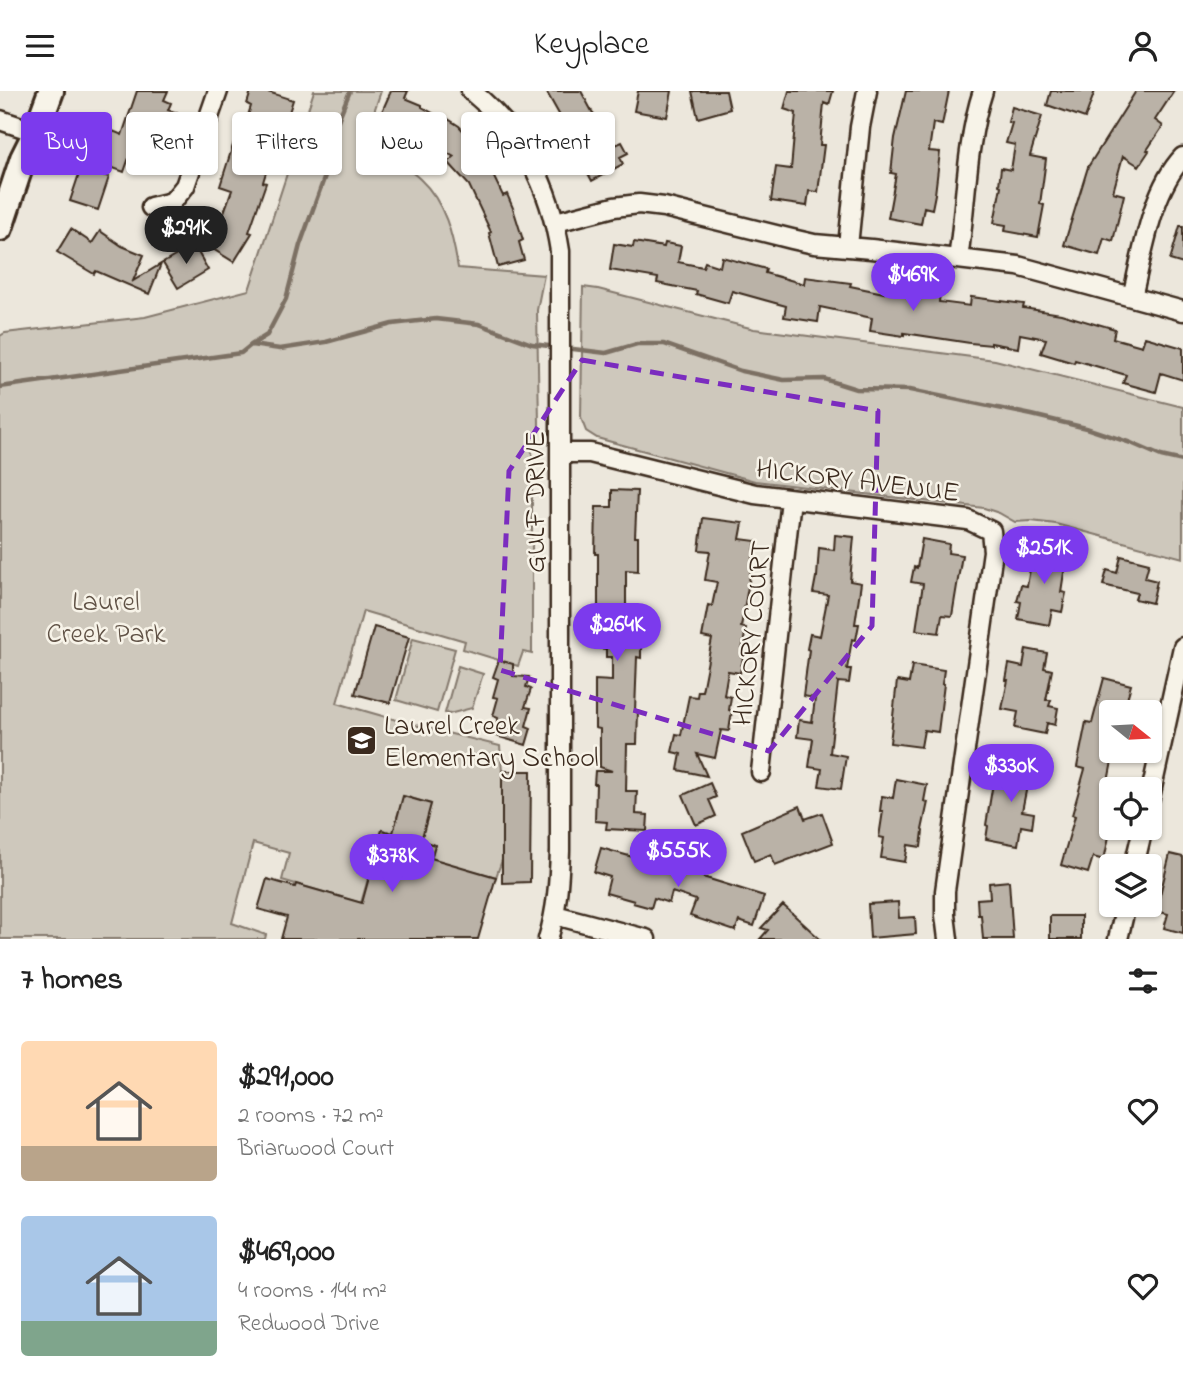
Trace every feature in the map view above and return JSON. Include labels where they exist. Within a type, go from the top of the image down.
[{"type":"street","points":[[43,112],[51,91]]},
{"type":"street","points":[[150,207],[172,202],[186,186],[218,91]]},
{"type":"street","name":"GULF DRIVE","points":[[471,91],[507,126],[527,153],[556,222],[561,260],[560,837],[555,915],[548,939]]},
{"type":"street","points":[[848,246],[860,128],[867,91]]},
{"type":"street","points":[[958,260],[973,134],[984,91]]},
{"type":"street","points":[[0,120],[21,127]]},
{"type":"street","points":[[1132,297],[1161,191],[1183,157]]},
{"type":"street","points":[[0,228],[21,164]]},
{"type":"street","points":[[556,222],[614,207],[639,204],[664,207],[814,244],[1018,266],[1183,310]]},
{"type":"street","name":"HICKORY AVENUE","points":[[560,453],[590,453],[755,494],[968,520],[991,531],[993,551],[945,891],[948,939]]},
{"type":"street","name":"HICKORY COURT","points":[[761,772],[791,499]]},
{"type":"street","points":[[1154,777],[1183,647]]},
{"type":"street","points":[[555,915],[646,939]]},
{"type":"street","points":[[1118,939],[1123,917]]},
{"type":"highlighted area","points":[[582,360],[878,411],[872,626],[769,751],[500,670],[509,471]]},
{"type":"green space","name":"Laurel Creek Park","points":[[314,91],[381,91],[374,112],[356,112],[356,175],[415,175],[420,179],[442,209],[458,268],[544,275],[537,310],[539,424],[538,438],[532,450],[532,654],[523,652],[518,666],[463,649],[465,641],[363,611],[337,703],[500,746],[502,860],[496,877],[431,859],[435,845],[420,840],[431,804],[404,796],[397,817],[396,834],[382,830],[361,903],[282,880],[289,853],[253,843],[232,923],[266,935],[265,939],[0,939],[0,336],[5,333],[145,317],[249,290],[287,175],[342,175],[342,112],[307,112]]},
{"type":"green space","points":[[583,287],[754,329],[995,360],[1183,407],[1183,558],[1056,524],[1015,522],[984,508],[755,481],[597,438],[586,431],[581,418]]},
{"type":"green space","points":[[413,638],[455,649],[437,712],[396,700]]},
{"type":"green space","points":[[458,666],[483,674],[472,708],[449,714],[445,713]]},
{"type":"building","points":[[137,91],[168,91],[164,100],[171,103],[168,110],[175,112],[130,112]]},
{"type":"building","points":[[251,91],[265,91],[293,100],[289,112],[249,112],[251,106],[247,104]]},
{"type":"building","points":[[391,91],[408,91],[405,98],[431,112],[382,112]]},
{"type":"building","points":[[546,91],[581,91],[592,112],[558,112]]},
{"type":"building","points":[[638,91],[672,91],[667,117],[634,111]]},
{"type":"building","points":[[692,91],[726,91],[730,109],[698,118]]},
{"type":"building","points":[[789,91],[833,91],[829,105],[824,103],[820,145],[824,145],[818,192],[809,191],[807,206],[771,201],[776,167],[791,169],[796,113],[784,109]]},
{"type":"building","points":[[906,91],[949,91],[942,125],[933,123],[929,151],[940,152],[932,209],[924,207],[921,224],[888,218],[896,174],[891,173],[895,138]]},
{"type":"building","points":[[1051,91],[1095,91],[1085,118],[1047,105]]},
{"type":"building","points":[[1136,91],[1174,91],[1155,120],[1163,126],[1139,166],[1123,156],[1113,192],[1124,195],[1113,241],[1104,238],[1099,255],[1064,245],[1088,167]]},
{"type":"building","points":[[1012,107],[1042,116],[1030,156],[1046,159],[1040,204],[1044,205],[1038,237],[1005,231],[1006,225],[994,223],[1001,186],[1001,168],[1011,170],[1015,145],[1006,143],[1012,123],[1008,122]]},
{"type":"building","points":[[448,119],[461,128],[461,175],[493,175],[503,196],[507,194],[523,240],[519,242],[524,260],[498,267],[489,233],[491,232],[469,185],[448,162],[454,157],[447,153]]},
{"type":"building","points":[[126,123],[124,172],[112,168],[112,134],[113,131],[122,135]]},
{"type":"building","points":[[622,142],[628,153],[620,157],[623,164],[615,168],[615,145]]},
{"type":"building","points":[[232,148],[232,175],[265,175],[263,182],[266,183],[249,232],[252,233],[234,262],[200,241],[217,232],[208,226],[217,211],[223,215],[232,190],[220,186]]},
{"type":"building","points":[[79,175],[109,177],[98,210],[70,201]]},
{"type":"building","points":[[589,175],[603,175],[592,181]]},
{"type":"building","points":[[1180,226],[1183,226],[1183,264],[1170,260]]},
{"type":"building","points":[[71,229],[92,243],[100,231],[122,246],[144,255],[133,281],[161,264],[149,294],[96,271],[94,274],[57,252]]},
{"type":"building","points":[[634,242],[664,247],[665,243],[681,246],[678,262],[703,267],[705,262],[720,267],[722,257],[766,269],[765,273],[804,284],[805,277],[851,283],[850,286],[884,293],[885,287],[940,293],[939,302],[970,306],[971,297],[1024,304],[1023,308],[1061,314],[1115,329],[1113,338],[1142,346],[1145,337],[1183,348],[1183,380],[1161,373],[1156,392],[1123,383],[1126,375],[1041,353],[1046,339],[1020,334],[1018,348],[870,331],[872,318],[820,307],[818,322],[784,317],[786,306],[732,291],[728,303],[696,294],[697,291],[657,283],[658,278],[610,270],[614,244],[633,247]]},
{"type":"building","points":[[194,245],[208,270],[178,288],[163,263]]},
{"type":"building","points":[[612,490],[637,491],[635,537],[638,537],[638,571],[626,570],[626,624],[641,624],[641,658],[637,657],[637,744],[627,744],[626,791],[637,791],[636,814],[648,815],[647,831],[606,829],[607,822],[595,821],[595,771],[612,771],[600,767],[600,729],[595,728],[595,680],[612,681],[612,657],[606,657],[606,649],[595,648],[598,623],[596,507],[612,507]]},
{"type":"building","points":[[703,518],[743,523],[740,539],[756,541],[741,627],[746,628],[740,673],[728,671],[724,695],[731,697],[729,731],[721,730],[715,758],[697,754],[707,776],[678,770],[681,754],[672,752],[676,734],[681,735],[689,696],[697,697],[698,691],[702,691],[712,639],[702,637],[708,605],[712,606],[717,582],[705,580],[710,551],[699,550]]},
{"type":"building","points":[[835,535],[854,537],[850,581],[861,583],[855,624],[859,624],[856,640],[852,639],[847,669],[851,669],[849,683],[838,682],[830,753],[846,756],[841,789],[819,786],[822,769],[809,767],[813,739],[797,737],[799,720],[812,722],[815,698],[803,696],[807,649],[810,634],[820,636],[828,595],[813,593],[819,548],[834,550]]},
{"type":"building","points":[[922,539],[949,544],[948,553],[962,555],[952,616],[942,615],[939,633],[916,630],[923,584],[911,582],[914,567],[917,568]]},
{"type":"building","points":[[1046,543],[1068,547],[1061,592],[1066,593],[1062,612],[1052,610],[1049,625],[1018,619],[1021,602],[1017,601],[1021,585],[1027,586],[1032,558],[1043,560]]},
{"type":"building","points":[[1121,556],[1149,563],[1145,578],[1157,581],[1152,603],[1135,599],[1137,593],[1103,585],[1107,570],[1117,573]]},
{"type":"building","points":[[374,627],[409,637],[390,703],[355,694]]},
{"type":"building","points":[[1026,649],[1047,653],[1044,668],[1052,670],[1046,700],[1051,700],[1049,706],[1058,708],[1055,725],[1047,723],[1045,734],[1015,728],[1018,712],[1002,709],[1009,664],[1023,667]]},
{"type":"building","points":[[499,660],[513,664],[513,676],[529,677],[526,687],[531,689],[525,707],[531,708],[526,726],[531,728],[526,745],[493,735],[498,718],[493,716],[498,698],[493,697],[498,679],[493,677]]},
{"type":"building","points":[[912,665],[944,670],[938,732],[924,730],[921,747],[890,743],[897,681],[909,683]]},
{"type":"building","points":[[1104,678],[1131,685],[1127,699],[1131,700],[1099,700],[1099,763],[1112,763],[1109,777],[1099,777],[1099,840],[1108,840],[1105,854],[1099,854],[1099,859],[1093,857],[1088,873],[1061,865],[1085,769],[1077,767],[1086,722],[1092,723]]},
{"type":"building","points":[[1010,762],[1039,767],[1035,788],[1027,786],[1022,811],[1034,813],[1032,828],[1021,826],[1018,845],[986,839],[994,777],[1007,779]]},
{"type":"building","points":[[502,771],[531,771],[530,882],[502,883]]},
{"type":"building","points":[[896,779],[927,785],[924,801],[928,802],[921,847],[908,845],[905,862],[881,858],[884,838],[879,837],[882,796],[893,798]]},
{"type":"building","points":[[710,783],[716,797],[709,800],[716,816],[696,825],[683,795]]},
{"type":"building","points":[[403,796],[431,804],[421,841],[435,845],[431,858],[496,877],[478,939],[281,939],[287,917],[258,909],[267,879],[295,887],[296,884],[362,903],[382,830],[393,833]]},
{"type":"building","points":[[800,806],[805,819],[822,813],[833,843],[775,865],[771,854],[754,861],[742,831]]},
{"type":"building","points":[[601,848],[689,873],[692,865],[706,870],[703,877],[764,896],[754,926],[739,921],[735,931],[690,916],[696,900],[672,892],[669,903],[654,898],[651,908],[606,893],[610,877],[594,872]]},
{"type":"building","points":[[1170,854],[1183,857],[1183,933],[1164,928],[1168,914],[1162,912],[1162,887]]},
{"type":"building","points":[[1009,881],[1013,939],[983,939],[977,899],[990,898],[989,883]]},
{"type":"building","points":[[898,902],[899,918],[915,917],[916,934],[870,938],[868,904]]},
{"type":"building","points":[[783,905],[820,939],[760,939],[768,930],[761,928]]},
{"type":"building","points":[[1050,916],[1081,916],[1081,939],[1050,939]]},
{"type":"waterway","points":[[251,345],[267,335],[286,299],[300,245],[334,151],[336,125],[350,91]]},
{"type":"waterway","points":[[0,387],[241,353],[251,345],[280,349],[326,342],[392,324],[436,319],[479,324],[532,344],[557,347]]},
{"type":"waterway","points":[[565,348],[606,353],[637,344],[664,344],[741,371],[784,380],[824,379],[856,389],[910,390],[1032,415],[1086,428],[1161,456],[1183,461]]},
{"type":"place","name":"Laurel Creek Elementary School","points":[[361,740]]}]
